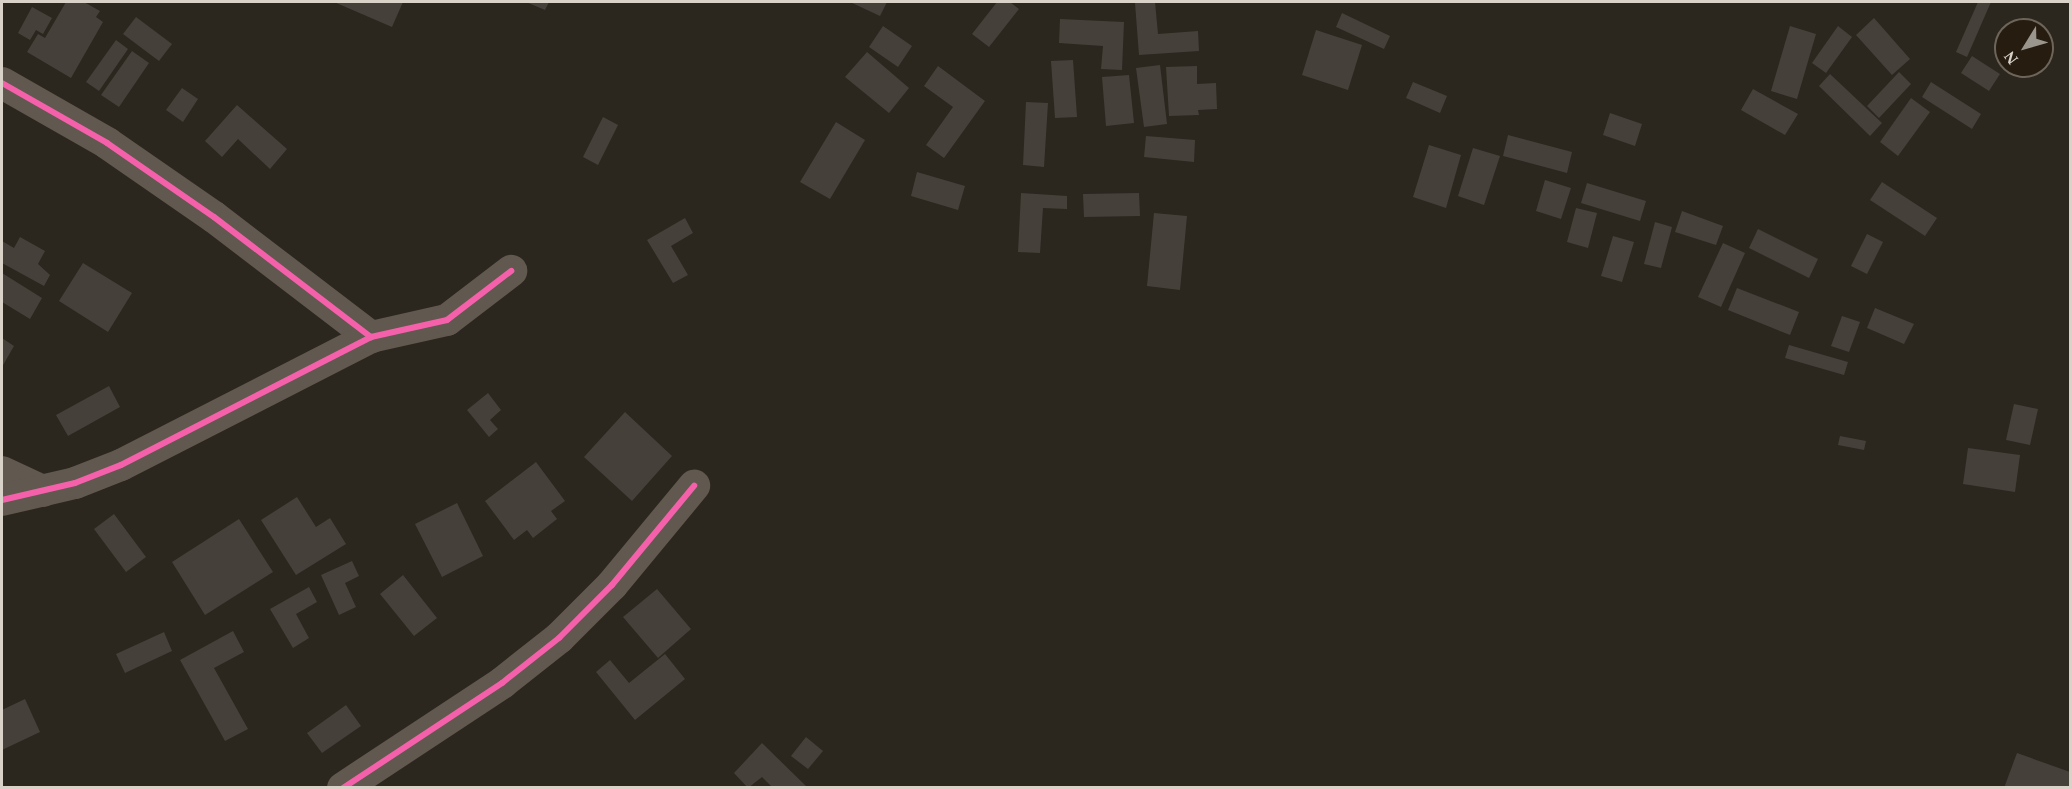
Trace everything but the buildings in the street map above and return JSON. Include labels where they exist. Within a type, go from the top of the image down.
[{"type":"street","points":[[2,83],[107,144],[204,210],[371,337]]},
{"type":"street","points":[[2,500],[44,491],[121,465],[371,337],[447,320],[511,271]]},
{"type":"street","points":[[2,472],[44,491]]},
{"type":"street","points":[[343,788],[502,683],[559,639],[612,585],[694,486]]},
{"type":"cycle path","points":[[2,83],[107,143],[214,217],[371,337]]},
{"type":"cycle path","points":[[2,500],[75,483],[121,465],[371,337],[447,320],[511,271]]},
{"type":"cycle path","points":[[343,788],[502,683],[559,638],[612,585],[694,486]]}]
